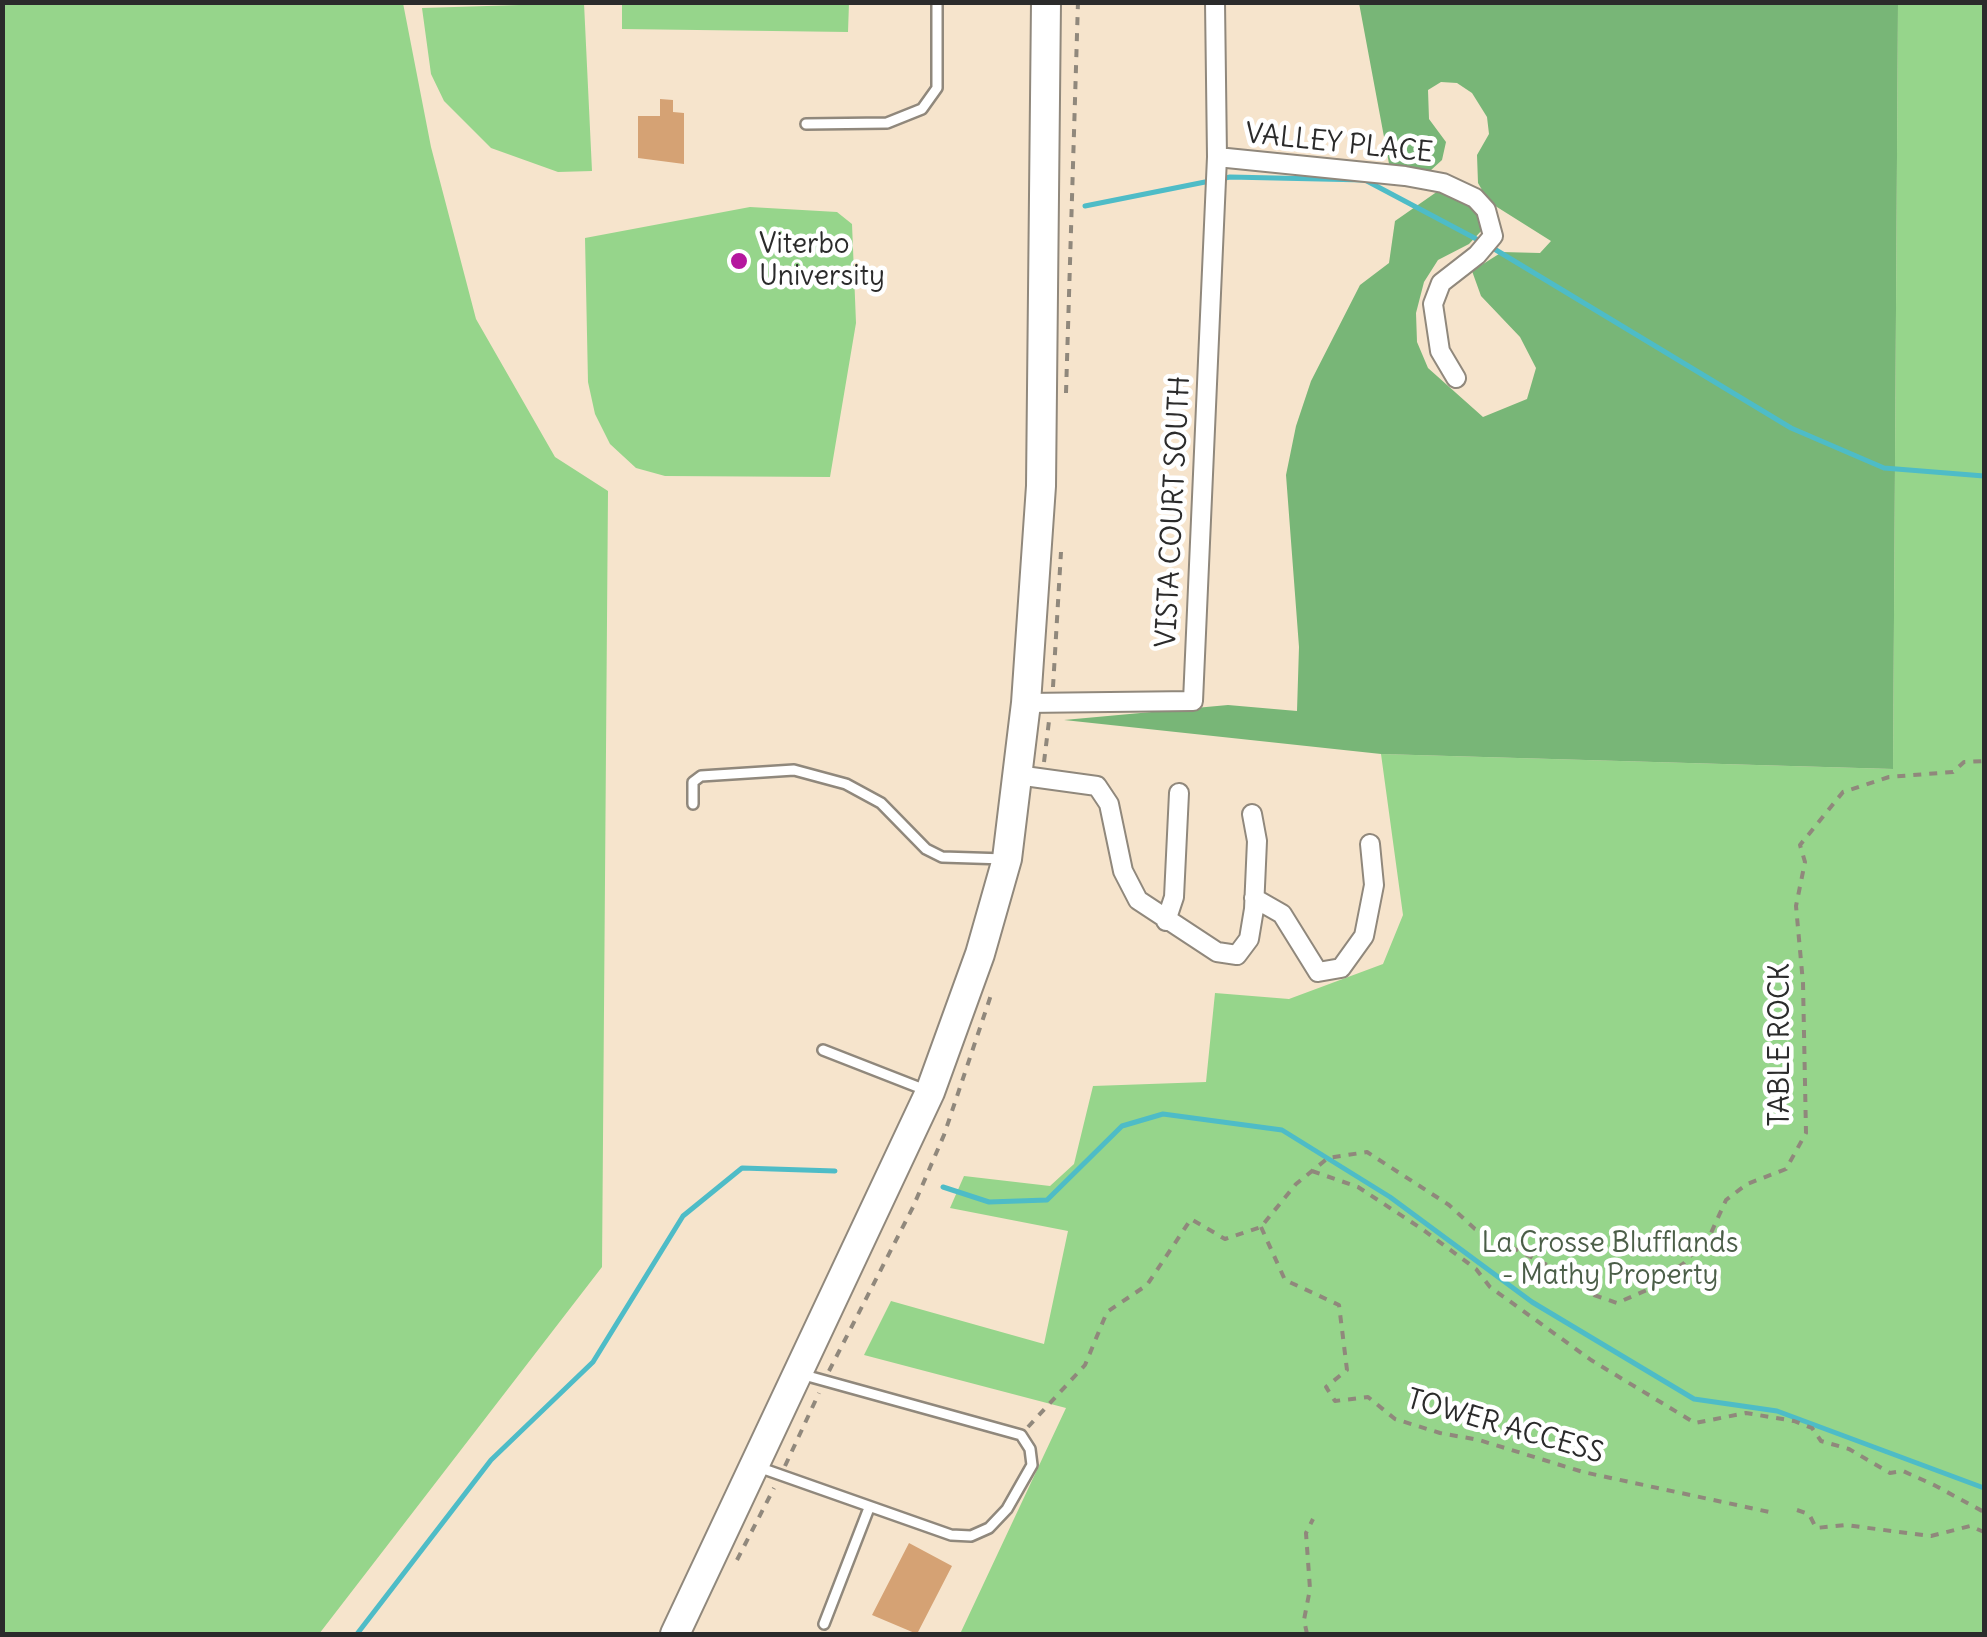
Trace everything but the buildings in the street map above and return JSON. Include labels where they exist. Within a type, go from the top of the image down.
[{"type":"main road","points":[[675,1634],[768,1472],[812,1377],[930,1092],[980,954],[1029,776],[1038,703],[1046,2]]},
{"type":"street","points":[[1215,2],[1217,157]]},
{"type":"street","name":"VISTA COURT SOUTH","points":[[1038,703],[1193,702],[1217,157]]},
{"type":"street","name":"VALLEY PLACE","points":[[1217,157],[1405,176],[1443,183],[1475,198],[1486,210],[1493,236],[1477,255],[1441,283],[1433,304],[1440,350],[1456,378]]},
{"type":"street","points":[[1029,776],[1097,786],[1109,804],[1123,871],[1138,900],[1218,952],[1237,955],[1249,939],[1254,898],[1257,841],[1252,814]]},
{"type":"street","points":[[1166,920],[1174,897],[1179,793]]},
{"type":"street","points":[[1254,898],[1282,914],[1318,972],[1340,968],[1364,936],[1374,885],[1370,844]]},
{"type":"lane","points":[[806,124],[887,122],[922,109],[937,88],[937,2]]},
{"type":"lane","points":[[693,804],[694,782],[702,776],[794,770],[846,784],[881,803],[926,849],[942,857],[1008,859]]},
{"type":"lane","points":[[822,1050],[930,1092]]},
{"type":"lane","points":[[768,1472],[951,1535],[971,1536],[989,1528],[1007,1509],[1032,1465],[1021,1434],[812,1377]]},
{"type":"lane","points":[[824,1624],[869,1508]]},
{"type":"path","points":[[1066,411],[1078,2]]},
{"type":"path","points":[[1029,776],[1061,546]]},
{"type":"path","name":"TABLE ROCK","points":[[1262,1227],[1328,1158],[1368,1152],[1449,1204],[1490,1238],[1567,1275],[1594,1294],[1617,1303],[1647,1290],[1684,1263],[1712,1233],[1726,1200],[1747,1184],[1786,1169],[1806,1133],[1803,983],[1796,906],[1804,862],[1800,845],[1843,792],[1889,777],[1953,772],[1964,762],[1984,762]]},
{"type":"path","points":[[732,1569],[768,1472],[812,1377],[913,1207],[944,1136],[995,981]]},
{"type":"path","points":[[1312,1171],[1358,1186],[1422,1228],[1476,1270],[1490,1288],[1591,1360],[1695,1423],[1746,1413],[1794,1421],[1812,1428],[1821,1441],[1849,1450],[1890,1473],[1903,1472],[1934,1484],[1984,1512]]},
{"type":"path","points":[[1021,1434],[1085,1364],[1106,1312],[1147,1284],[1191,1219],[1226,1239],[1262,1227]]},
{"type":"path","name":"TOWER ACCESS","points":[[1262,1227],[1285,1280],[1339,1305],[1346,1370],[1326,1387],[1335,1401],[1368,1397],[1394,1419],[1440,1434],[1479,1440],[1583,1472],[1774,1514]]},
{"type":"path","points":[[1796,1510],[1809,1514],[1816,1528],[1845,1526],[1931,1536],[1970,1526],[1984,1532]]},
{"type":"path","points":[[1308,1634],[1304,1620],[1310,1589],[1306,1533],[1313,1519]]},
{"type":"green space","points":[[3,2],[403,3],[431,147],[476,319],[555,457],[608,491],[602,1267],[319,1634],[3,1634]]},
{"type":"green space","points":[[584,3],[592,171],[558,172],[491,148],[444,101],[431,74],[422,8]]},
{"type":"green space","points":[[622,3],[849,3],[848,32],[622,29]]},
{"type":"green space","points":[[1359,3],[1898,3],[1893,769],[1381,754],[1064,720],[1228,705],[1297,711],[1299,647],[1286,475],[1296,426],[1311,381],[1360,285],[1389,263],[1395,221],[1438,191],[1459,195],[1483,215],[1483,229],[1469,244],[1438,260],[1424,282],[1416,313],[1417,342],[1428,368],[1483,417],[1527,399],[1536,368],[1520,337],[1481,296],[1472,271],[1502,252],[1540,253],[1551,241],[1489,202],[1478,183],[1477,155],[1489,134],[1487,117],[1472,93],[1457,83],[1441,82],[1428,90],[1429,119],[1446,142],[1442,160],[1430,171],[1390,169]]},
{"type":"green space","name":"La Crosse Blufflands - Mathy Property","points":[[1898,3],[1984,3],[1984,1634],[960,1634],[1066,1408],[864,1355],[891,1301],[1044,1344],[1068,1231],[950,1208],[964,1176],[1050,1186],[1074,1164],[1093,1086],[1206,1082],[1215,993],[1289,999],[1383,964],[1403,915],[1381,754],[1893,769]]},
{"type":"green space","points":[[750,207],[837,212],[852,224],[856,323],[830,477],[665,476],[636,468],[610,444],[595,414],[588,382],[585,238]]},
{"type":"waterway","points":[[1085,206],[1230,177],[1365,180],[1482,242]]},
{"type":"waterway","points":[[1491,247],[1791,428],[1884,468],[1984,476]]},
{"type":"waterway","points":[[943,1187],[989,1202],[1047,1200],[1122,1126],[1163,1114],[1282,1130],[1390,1197],[1532,1302],[1694,1399],[1777,1411],[1984,1488]]},
{"type":"waterway","points":[[357,1634],[491,1460],[593,1362],[683,1216],[742,1168],[835,1171]]},
{"type":"place","name":"Viterbo University","points":[[739,261]]}]
